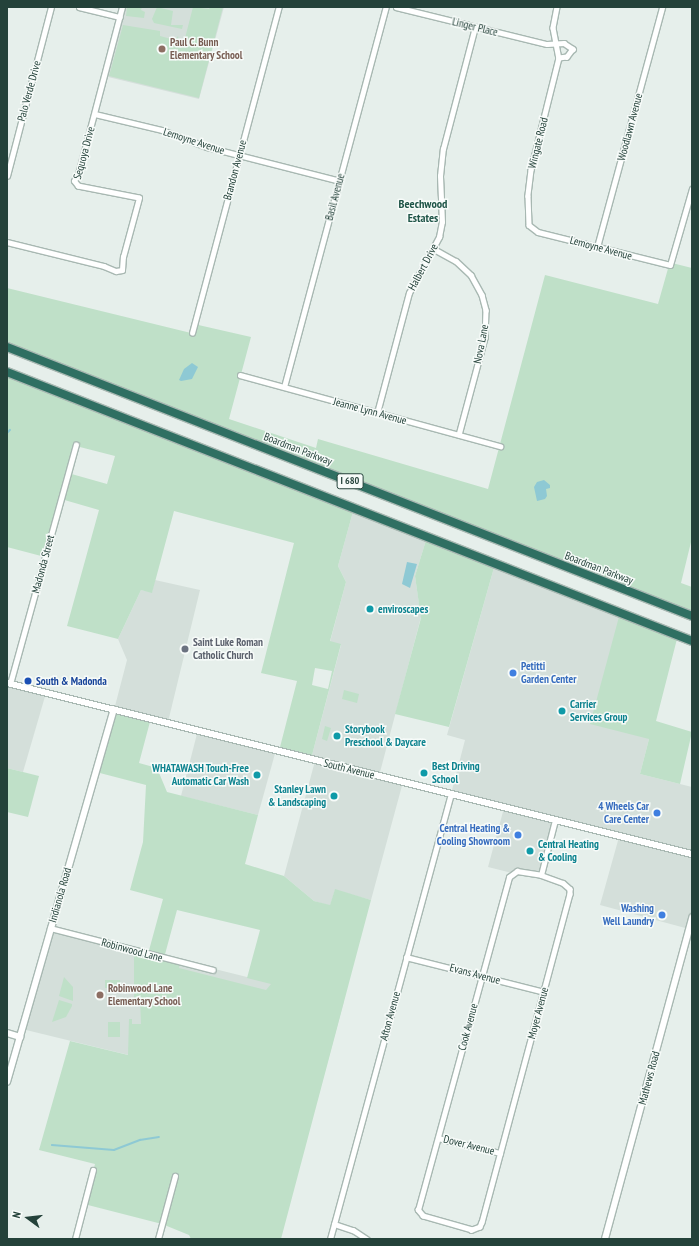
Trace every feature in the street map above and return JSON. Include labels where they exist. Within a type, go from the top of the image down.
[{"type":"highway","name":"Boardman Parkway","points":[[7,347],[692,616]]},
{"type":"highway","name":"I 680","points":[[7,372],[692,641]]},
{"type":"main road","name":"South Avenue","points":[[9,683],[692,854]]},
{"type":"street","name":"Palo Verde Drive","points":[[7,176],[51,7]]},
{"type":"street","points":[[79,7],[120,17]]},
{"type":"street","name":"Sequoya Drive","points":[[7,242],[120,271],[139,198],[78,186],[74,183],[122,7]]},
{"type":"street","name":"Brandon Avenue","points":[[192,333],[279,7]]},
{"type":"street","name":"Basil Avenue","points":[[284,387],[386,7]]},
{"type":"street","name":"Linger Place","points":[[396,7],[547,44],[554,43]]},
{"type":"street","points":[[554,43],[564,43],[573,49],[567,57],[559,58],[554,43],[553,28],[557,7]]},
{"type":"street","name":"Woodlawn Avenue","points":[[597,247],[662,7]]},
{"type":"street","name":"Halbert Drive","points":[[377,413],[409,293],[434,249],[442,222],[440,176],[443,149],[475,27]]},
{"type":"street","name":"Wingate Road","points":[[532,228],[528,218],[530,177],[559,58]]},
{"type":"street","name":"Lemoyne Avenue","points":[[94,114],[162,130],[187,141],[340,181]]},
{"type":"street","name":"Lemoyne Avenue","points":[[532,228],[597,247],[670,265],[692,190]]},
{"type":"street","name":"Nova Lane","points":[[434,249],[456,261],[471,275],[480,290],[486,310],[485,338],[459,435]]},
{"type":"street","name":"Jeanne Lynn Avenue","points":[[240,375],[500,446]]},
{"type":"street","name":"Madonda Street","points":[[9,683],[76,445]]},
{"type":"street","name":"Indianola Road","points":[[7,1082],[50,928],[114,710]]},
{"type":"street","name":"Afton Avenue","points":[[330,1239],[451,794]]},
{"type":"street","points":[[541,875],[555,820]]},
{"type":"street","name":"Cook Avenue","points":[[482,1222],[480,1227],[472,1230],[423,1216],[418,1210],[509,877],[516,871],[541,875]]},
{"type":"street","name":"Moyer Avenue","points":[[482,1222],[570,894],[570,889],[562,883],[541,875]]},
{"type":"street","name":"Mathews Road","points":[[605,1239],[692,918]]},
{"type":"street","name":"Robinwood Lane","points":[[50,928],[213,970]]},
{"type":"street","name":"Evans Avenue","points":[[406,957],[544,992]]},
{"type":"street","points":[[7,1033],[20,1037]]},
{"type":"street","name":"Dover Avenue","points":[[438,1138],[500,1153]]},
{"type":"street","points":[[75,1239],[93,1170]]},
{"type":"street","points":[[158,1239],[175,1176]]},
{"type":"street","points":[[334,1224],[353,1230],[368,1239]]},
{"type":"shaded area","name":"Paul C. Bunn Elementary School","points":[[122,7],[224,7],[199,99],[104,76]]},
{"type":"shaded area","points":[[354,508],[427,537],[415,576],[421,617],[379,776],[403,782],[371,900],[335,890],[330,906],[314,901],[284,876],[315,761],[311,759],[341,645],[330,642],[346,582],[338,566]]},
{"type":"shaded area","points":[[495,564],[620,613],[649,739],[640,774],[692,787],[692,922],[689,929],[600,905],[619,837],[555,820],[541,875],[512,873],[488,867],[504,808],[451,794],[465,740],[447,735]]},
{"type":"shaded area","points":[[155,580],[200,590],[168,722],[114,710],[127,660],[118,639],[141,590],[152,592]]},
{"type":"shaded area","points":[[7,683],[46,693],[23,772],[7,768]]},
{"type":"shaded area","points":[[198,730],[276,750],[258,815],[181,796]]},
{"type":"shaded area","points":[[50,928],[344,1001],[317,1101],[22,1029]]},
{"type":"green space","points":[[127,7],[142,7],[141,10],[145,12],[144,18],[126,16]]},
{"type":"green space","points":[[157,7],[173,11],[171,25],[183,25],[182,29],[154,23],[152,19]]},
{"type":"green space","name":"Paul C. Bunn Elementary School","points":[[193,7],[209,9],[210,7],[223,7],[199,98],[109,76],[123,25],[160,31],[160,36],[175,40],[178,36],[179,41],[184,42]]},
{"type":"green space","points":[[672,263],[692,268],[692,538],[681,583],[692,587],[692,616],[7,347],[7,288],[191,333],[194,324],[251,337],[229,419],[316,448],[318,439],[488,489],[545,275],[658,304],[669,265]]},
{"type":"green space","points":[[7,372],[354,508],[338,566],[346,582],[330,641],[341,644],[311,759],[279,751],[297,681],[261,673],[294,543],[174,511],[152,593],[141,590],[118,639],[67,626],[99,510],[61,499],[45,557],[7,547]],"holes":[[[76,446],[115,456],[107,484],[68,473]],[[315,668],[332,671],[328,689],[312,685]]]},
{"type":"green space","points":[[427,537],[495,564],[449,727],[395,714],[421,618],[415,576]]},
{"type":"green space","points":[[620,613],[678,635],[656,721],[692,732],[680,784],[640,774],[649,739],[590,724]]},
{"type":"green space","points":[[344,690],[359,694],[357,703],[342,699]]},
{"type":"green space","points":[[114,710],[151,718],[139,763],[157,768],[167,792],[258,815],[245,864],[284,876],[314,901],[330,905],[335,889],[371,900],[281,1239],[191,1239],[189,1235],[162,1224],[84,1204],[95,1164],[39,1150],[70,1041],[128,1055],[129,1019],[132,1019],[132,1024],[141,1024],[140,998],[134,1001],[134,957],[136,951],[148,954],[163,899],[130,890],[143,842],[146,785],[96,772]],"holes":[[[177,910],[260,930],[247,978],[271,984],[266,990],[179,968],[180,962],[164,958]]]},
{"type":"green space","points":[[325,726],[331,728],[327,741],[322,739]]},
{"type":"green space","points":[[7,768],[39,776],[28,817],[7,812]]},
{"type":"green space","points":[[64,977],[73,987],[73,1001],[59,996]]},
{"type":"green space","points":[[105,980],[120,980],[121,988],[105,988]]},
{"type":"green space","points":[[59,1000],[72,1004],[72,1006],[66,1017],[52,1022]]},
{"type":"green space","points":[[108,1022],[120,1022],[120,1037],[108,1037]]},
{"type":"water","points":[[192,363],[198,367],[192,379],[179,380],[184,369]]},
{"type":"water","points":[[544,480],[550,485],[550,488],[546,489],[547,496],[545,499],[537,501],[534,487],[537,482]]},
{"type":"water","points":[[407,562],[417,564],[410,588],[402,584]]},
{"type":"waterway","points":[[7,433],[10,430]]},
{"type":"waterway","points":[[52,1145],[114,1150],[140,1140],[159,1137]]},
{"type":"place","name":"Paul C. Bunn Elementary School","points":[[162,49]]},
{"type":"place","name":"enviroscapes","points":[[370,609]]},
{"type":"place","name":"Saint Luke Roman Catholic Church","points":[[185,649]]},
{"type":"place","name":"Petitti Garden Center","points":[[513,673]]},
{"type":"place","name":"South & Madonda","points":[[28,681]]},
{"type":"place","name":"Carrier Services Group","points":[[562,711]]},
{"type":"place","name":"Storybook Preschool & Daycare","points":[[337,736]]},
{"type":"place","name":"Best Driving School","points":[[424,773]]},
{"type":"place","name":"WHATAWASH Touch-Free Automatic Car Wash","points":[[257,775]]},
{"type":"place","name":"Stanley Lawn & Landscaping","points":[[334,796]]},
{"type":"place","name":"4 Wheels Car Care Center","points":[[657,813]]},
{"type":"place","name":"Central Heating & Cooling Showroom","points":[[518,835]]},
{"type":"place","name":"Central Heating & Cooling","points":[[530,851]]},
{"type":"place","name":"Washing Well Laundry","points":[[662,915]]},
{"type":"place","name":"Robinwood Lane Elementary School","points":[[100,995]]},
{"type":"district","name":"Beechwood Estates","points":[[423,211]]}]
